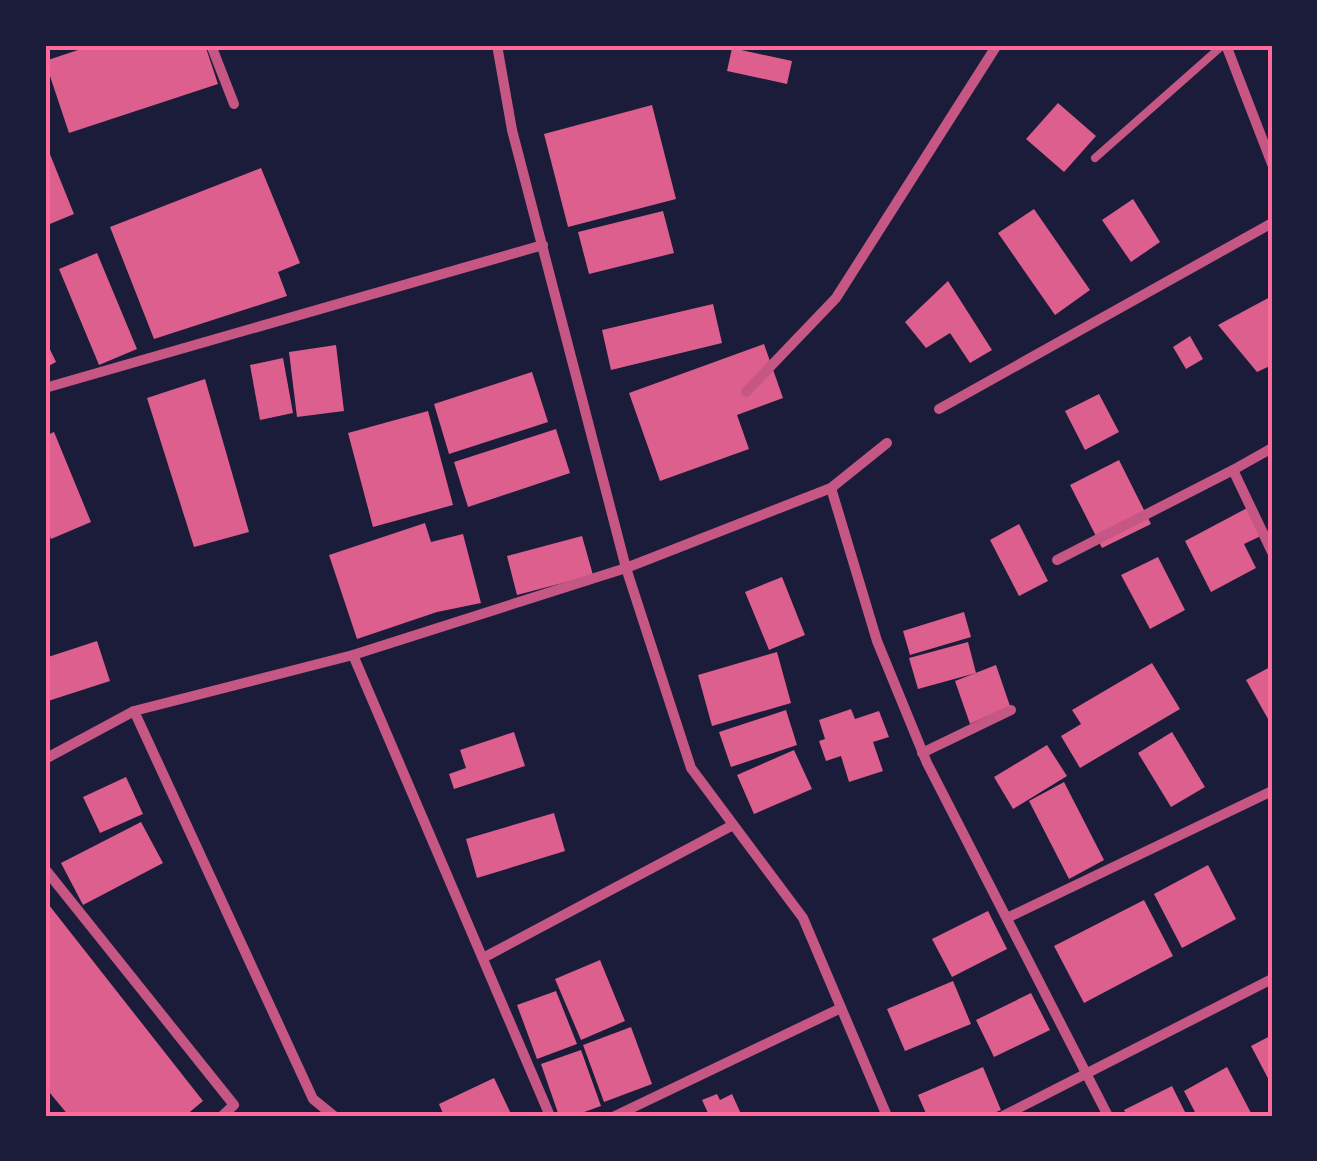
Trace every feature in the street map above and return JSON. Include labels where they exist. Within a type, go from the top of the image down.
[{"type":"street","points":[[211,45],[234,104]]},
{"type":"street","points":[[497,45],[512,130],[626,568],[690,768],[803,918],[887,1116]]},
{"type":"street","points":[[746,392],[836,298],[996,45]]},
{"type":"street","points":[[1224,45],[1272,164]]},
{"type":"street","points":[[938,410],[1272,223]]},
{"type":"street","points":[[45,388],[543,245]]},
{"type":"street","points":[[45,759],[134,711],[353,655],[626,568],[831,488],[887,443]]},
{"type":"street","points":[[1058,560],[1272,448]]},
{"type":"street","points":[[1233,470],[1272,552]]},
{"type":"street","points":[[831,488],[877,641],[922,752],[1108,1116]]},
{"type":"street","points":[[353,655],[550,1116]]},
{"type":"street","points":[[922,752],[1011,710]]},
{"type":"street","points":[[134,711],[313,1100],[334,1116]]},
{"type":"street","points":[[1007,918],[1272,791]]},
{"type":"street","points":[[483,958],[733,825]]},
{"type":"street","points":[[45,869],[234,1105],[222,1116]]},
{"type":"street","points":[[1003,1116],[1272,979]]},
{"type":"street","points":[[615,1116],[841,1008]]},
{"type":"lane","points":[[1095,158],[1224,45]]},
{"type":"building","points":[[93,45],[205,45],[218,84],[69,133],[45,61]]},
{"type":"building","points":[[732,48],[792,61],[787,84],[727,71]]},
{"type":"building","points":[[1058,103],[1096,136],[1064,172],[1026,139]]},
{"type":"building","points":[[652,105],[676,199],[568,227],[544,134]]},
{"type":"building","points":[[45,142],[74,214],[45,226]]},
{"type":"building","points":[[261,168],[300,263],[278,272],[287,296],[154,339],[110,227]]},
{"type":"building","points":[[1133,199],[1160,242],[1131,262],[1102,220]]},
{"type":"building","points":[[1034,209],[1090,290],[1055,315],[998,233]]},
{"type":"building","points":[[663,211],[674,253],[589,274],[578,232]]},
{"type":"building","points":[[97,253],[137,349],[99,365],[59,269]]},
{"type":"building","points":[[948,281],[992,350],[970,363],[950,333],[926,348],[905,322]]},
{"type":"building","points":[[1272,296],[1272,365],[1257,372],[1218,325]]},
{"type":"building","points":[[713,304],[722,343],[611,370],[602,330]]},
{"type":"building","points":[[1190,336],[1203,359],[1186,369],[1173,347]]},
{"type":"building","points":[[45,339],[56,362],[45,368]]},
{"type":"building","points":[[764,344],[783,398],[737,415],[749,449],[660,481],[629,393]]},
{"type":"building","points":[[336,345],[344,411],[297,417],[289,352]]},
{"type":"building","points":[[283,358],[293,413],[260,420],[250,365]]},
{"type":"building","points":[[532,372],[548,422],[449,454],[434,404]]},
{"type":"building","points":[[205,379],[249,532],[194,547],[147,398]]},
{"type":"building","points":[[1099,394],[1119,432],[1085,450],[1065,411]]},
{"type":"building","points":[[428,411],[453,505],[373,527],[348,433]]},
{"type":"building","points":[[556,429],[570,473],[468,507],[454,462]]},
{"type":"building","points":[[54,432],[91,522],[51,539],[45,525],[45,436]]},
{"type":"building","points":[[1119,460],[1151,524],[1102,548],[1070,485]]},
{"type":"building","points":[[1249,507],[1263,535],[1244,544],[1256,568],[1211,592],[1185,541]]},
{"type":"building","points":[[425,523],[431,542],[463,534],[481,603],[437,612],[357,639],[329,555]]},
{"type":"building","points":[[1019,524],[1048,581],[1019,596],[990,540]]},
{"type":"building","points":[[582,536],[593,575],[517,595],[507,556]]},
{"type":"building","points":[[1158,557],[1185,610],[1150,629],[1121,575]]},
{"type":"building","points":[[782,577],[805,635],[769,650],[745,592]]},
{"type":"building","points":[[964,612],[971,637],[910,655],[903,631]]},
{"type":"building","points":[[97,641],[110,681],[45,702],[45,658]]},
{"type":"building","points":[[968,642],[976,673],[918,689],[909,658]]},
{"type":"building","points":[[777,652],[791,703],[712,726],[698,675]]},
{"type":"building","points":[[1152,663],[1180,709],[1080,768],[1061,736],[1081,724],[1072,710]]},
{"type":"building","points":[[996,665],[1010,706],[970,724],[955,681]]},
{"type":"building","points":[[1272,666],[1272,726],[1246,680]]},
{"type":"building","points":[[851,709],[855,719],[879,711],[889,737],[873,742],[883,771],[849,782],[841,756],[826,761],[819,741],[825,739],[819,720]]},
{"type":"building","points":[[786,710],[797,745],[731,767],[719,732]]},
{"type":"building","points":[[514,732],[525,766],[454,789],[449,774],[466,768],[460,750]]},
{"type":"building","points":[[1172,732],[1205,787],[1171,807],[1138,753]]},
{"type":"building","points":[[1047,745],[1067,776],[1013,809],[994,777]]},
{"type":"building","points":[[794,750],[812,789],[754,814],[737,775]]},
{"type":"building","points":[[126,777],[143,814],[100,833],[83,797]]},
{"type":"building","points":[[1064,782],[1104,860],[1069,879],[1029,801]]},
{"type":"building","points":[[554,813],[565,851],[477,878],[466,839]]},
{"type":"building","points":[[141,822],[163,863],[83,905],[61,863]]},
{"type":"building","points":[[1208,865],[1236,919],[1182,948],[1154,894]]},
{"type":"building","points":[[45,900],[203,1101],[185,1116],[69,1116],[45,1087]]},
{"type":"building","points":[[1144,900],[1173,956],[1084,1003],[1054,946]]},
{"type":"building","points":[[988,911],[1007,949],[952,977],[932,939]]},
{"type":"building","points":[[600,960],[625,1021],[581,1040],[555,979]]},
{"type":"building","points":[[953,981],[971,1024],[905,1051],[887,1009]]},
{"type":"building","points":[[556,991],[577,1044],[537,1059],[517,1005]]},
{"type":"building","points":[[1031,993],[1050,1030],[994,1057],[976,1020]]},
{"type":"building","points":[[631,1027],[652,1084],[604,1102],[583,1045]]},
{"type":"building","points":[[1272,1035],[1272,1086],[1251,1046]]},
{"type":"building","points":[[581,1050],[601,1106],[573,1116],[559,1116],[541,1064]]},
{"type":"building","points":[[983,1067],[1001,1110],[987,1116],[927,1116],[918,1095]]},
{"type":"building","points":[[1227,1067],[1251,1113],[1197,1116],[1184,1091]]},
{"type":"building","points":[[494,1078],[512,1116],[444,1116],[439,1104]]},
{"type":"building","points":[[1172,1086],[1187,1116],[1127,1116],[1124,1110]]},
{"type":"building","points":[[717,1094],[720,1100],[732,1094],[742,1116],[703,1116],[708,1113],[702,1100]]}]
